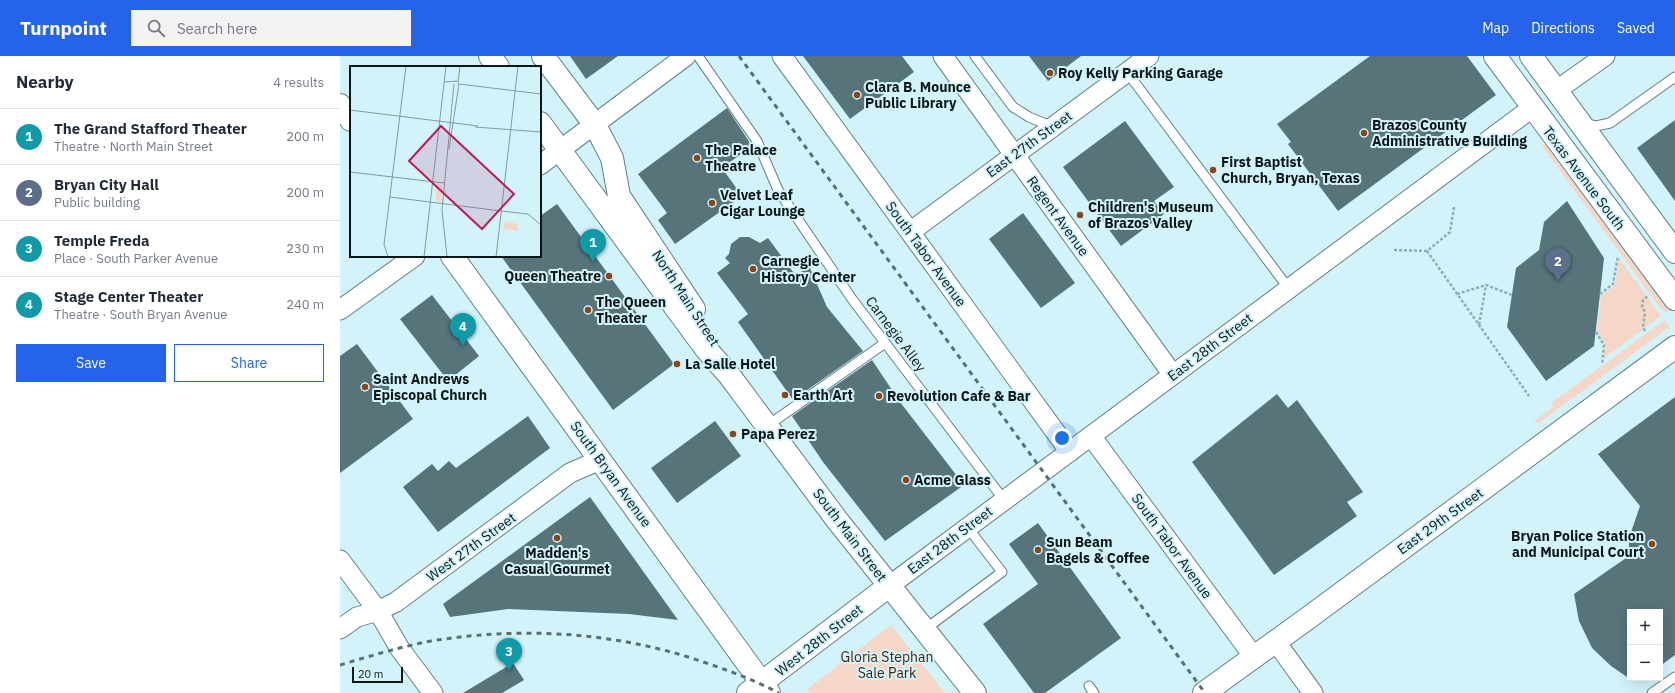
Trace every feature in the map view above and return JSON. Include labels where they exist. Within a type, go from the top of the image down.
[{"type":"street","points":[[490,56],[497,66]]},
{"type":"street","name":"North Main Street","points":[[543,56],[595,125],[612,158],[619,196],[718,344],[729,375]]},
{"type":"street","points":[[541,164],[686,56]]},
{"type":"street","name":"South Tabor Avenue","points":[[782,56],[1070,452]]},
{"type":"street","name":"Regent Avenue","points":[[943,56],[1173,375]]},
{"type":"street","name":"East 27th Street","points":[[910,232],[1149,56]]},
{"type":"street","name":"Texas Avenue South","points":[[1494,56],[1675,299]]},
{"type":"street","name":"Texas Avenue South","points":[[1532,56],[1675,252]]},
{"type":"street","points":[[1557,90],[1605,56]]},
{"type":"street","points":[[340,105],[350,119]]},
{"type":"street","name":"East 28th Street","points":[[889,586],[1532,108]]},
{"type":"street","name":"North Main Street","points":[[541,124],[706,349],[729,375]]},
{"type":"street","points":[[340,310],[413,257]]},
{"type":"street","name":"South Bryan Avenue","points":[[453,257],[600,460],[760,690]]},
{"type":"street","name":"East 29th Street","points":[[1204,693],[1276,642],[1675,347]]},
{"type":"street","name":"South Main Street","points":[[729,375],[889,586],[975,693]]},
{"type":"street","name":"South Tabor Avenue","points":[[1091,436],[1254,657]]},
{"type":"street","name":"West 27th Street","points":[[340,629],[357,617],[378,611],[396,602],[570,473],[600,460]]},
{"type":"street","points":[[340,560],[378,611],[400,649],[433,693]]},
{"type":"street","name":"West 28th Street","points":[[760,690],[889,586]]},
{"type":"street","points":[[1276,642],[1313,693]]},
{"type":"lane","name":"Carnegie Alley","points":[[698,56],[757,141],[778,190],[852,299],[1004,500]]},
{"type":"lane","points":[[975,56],[1013,108],[1029,117],[1053,127]]},
{"type":"lane","points":[[1127,72],[1289,289]]},
{"type":"lane","points":[[1580,122],[1596,126],[1610,123],[1675,77]]},
{"type":"lane","points":[[767,426],[885,343]]},
{"type":"lane","points":[[924,630],[1002,572],[968,528]]},
{"type":"lane","points":[[1652,693],[1675,677]]},
{"type":"path","points":[[1394,250],[1427,251],[1450,232],[1454,207]]},
{"type":"path","points":[[1427,251],[1529,396]]},
{"type":"path","points":[[1600,294],[1613,284],[1618,253]]},
{"type":"path","points":[[1457,294],[1486,285],[1512,295]]},
{"type":"path","points":[[1478,325],[1486,285]]},
{"type":"path","points":[[1645,331],[1643,327],[1645,318],[1642,306],[1643,300],[1648,295]]},
{"type":"path","points":[[1596,332],[1604,345],[1602,364]]},
{"type":"green space","points":[[1545,143],[1554,152],[1669,311],[1666,313],[1660,308],[1542,146]]},
{"type":"green space","points":[[1619,258],[1661,316],[1604,358],[1605,343],[1597,330],[1601,296],[1615,285]]},
{"type":"green space","points":[[1665,320],[1669,326],[1668,328],[1539,423],[1533,422],[1553,407],[1551,403]]},
{"type":"green space","name":"Gloria Stephan Sale Park","points":[[891,625],[945,693],[811,693],[806,690]]},
{"type":"building","points":[[570,56],[618,56],[586,79]]},
{"type":"building","name":"Clara B. Mounce Public Library","points":[[803,56],[902,56],[914,72],[850,119]]},
{"type":"building","name":"Roy Kelly Parking Garage","points":[[1029,56],[1081,56],[1048,81]]},
{"type":"building","name":"Brazos County Administrative Building","points":[[1370,56],[1467,56],[1496,95],[1338,211],[1288,144],[1291,142],[1277,124]]},
{"type":"building","name":"The Palace Theatre","points":[[727,108],[752,146],[722,168],[742,196],[675,244],[658,220],[667,213],[638,174]]},
{"type":"building","points":[[1675,120],[1675,201],[1637,148]]},
{"type":"building","points":[[1125,121],[1174,187],[1154,201],[1164,214],[1121,246],[1063,167]]},
{"type":"building","points":[[1567,201],[1604,258],[1594,346],[1546,381],[1507,327],[1516,268],[1539,250],[1544,222]]},
{"type":"building","points":[[557,204],[674,364],[613,410],[502,257],[541,257],[541,215]]},
{"type":"building","points":[[1023,213],[1075,283],[1041,308],[989,239]]},
{"type":"building","points":[[740,237],[749,237],[760,243],[768,238],[796,276],[809,266],[827,307],[863,351],[793,400],[738,322],[748,314],[717,273],[730,263],[725,258],[729,254],[731,244]]},
{"type":"building","points":[[432,295],[479,356],[448,381],[400,319]]},
{"type":"building","name":"Saint Andrews Episcopal Church","points":[[357,344],[413,419],[340,473],[340,356]]},
{"type":"building","points":[[872,360],[900,402],[964,485],[885,541],[823,462],[792,416]]},
{"type":"building","points":[[1277,394],[1288,408],[1297,400],[1363,492],[1347,502],[1357,516],[1274,575],[1192,462]]},
{"type":"building","name":"Bryan Police Station and Municipal Court","points":[[1675,397],[1675,655],[1663,664],[1663,609],[1627,609],[1627,677],[1611,666],[1592,648],[1579,621],[1574,594],[1629,556],[1629,538],[1640,506],[1598,454]]},
{"type":"building","points":[[528,416],[550,448],[438,532],[403,487],[432,464],[438,471],[449,461],[456,468]]},
{"type":"building","points":[[715,421],[741,456],[677,503],[651,468]]},
{"type":"building","points":[[590,497],[678,620],[629,614],[508,609],[450,617],[443,604]]},
{"type":"building","points":[[1038,523],[1121,638],[1045,693],[1034,693],[983,624],[1038,584],[1009,544]]},
{"type":"building","points":[[513,663],[524,680],[502,693],[463,693]]},
{"type":"railway","points":[[739,56],[1205,693]]},
{"type":"railway","points":[[340,665],[419,643],[466,636],[536,633],[572,635],[641,645],[675,653],[736,674],[779,693]]},
{"type":"place","name":"Roy Kelly Parking Garage","points":[[1050,73]]},
{"type":"place","name":"Clara B. Mounce Public Library","points":[[857,95]]},
{"type":"place","name":"Brazos County Administrative Building","points":[[1364,133]]},
{"type":"place","name":"The Palace Theatre","points":[[697,158]]},
{"type":"place","name":"First Baptist Church, Bryan, Texas","points":[[1213,170]]},
{"type":"place","name":"Velvet Leaf Cigar Lounge","points":[[712,203]]},
{"type":"place","name":"Children's Museum of Brazos Valley","points":[[1080,215]]},
{"type":"place","name":"The Grand Stafford Theater","points":[[593,262]]},
{"type":"place","name":"Carnegie History Center","points":[[753,269]]},
{"type":"place","name":"Queen Theatre","points":[[609,276]]},
{"type":"place","name":"Bryan City Hall","points":[[1558,281]]},
{"type":"place","name":"The Queen Theater","points":[[588,310]]},
{"type":"place","name":"Stage Center Theater","points":[[463,346]]},
{"type":"place","name":"La Salle Hotel","points":[[677,364]]},
{"type":"place","name":"Saint Andrews Episcopal Church","points":[[365,387]]},
{"type":"place","name":"Earth Art","points":[[785,395]]},
{"type":"place","name":"Revolution Cafe & Bar","points":[[879,396]]},
{"type":"place","name":"Papa Perez","points":[[733,434]]},
{"type":"place","name":"Acme Glass","points":[[906,480]]},
{"type":"place","name":"Madden's Casual Gourmet","points":[[557,538]]},
{"type":"place","name":"Bryan Police Station and Municipal Court","points":[[1652,544]]},
{"type":"place","name":"Sun Beam Bagels & Coffee","points":[[1038,550]]},
{"type":"place","name":"Temple Freda","points":[[509,671]]}]
